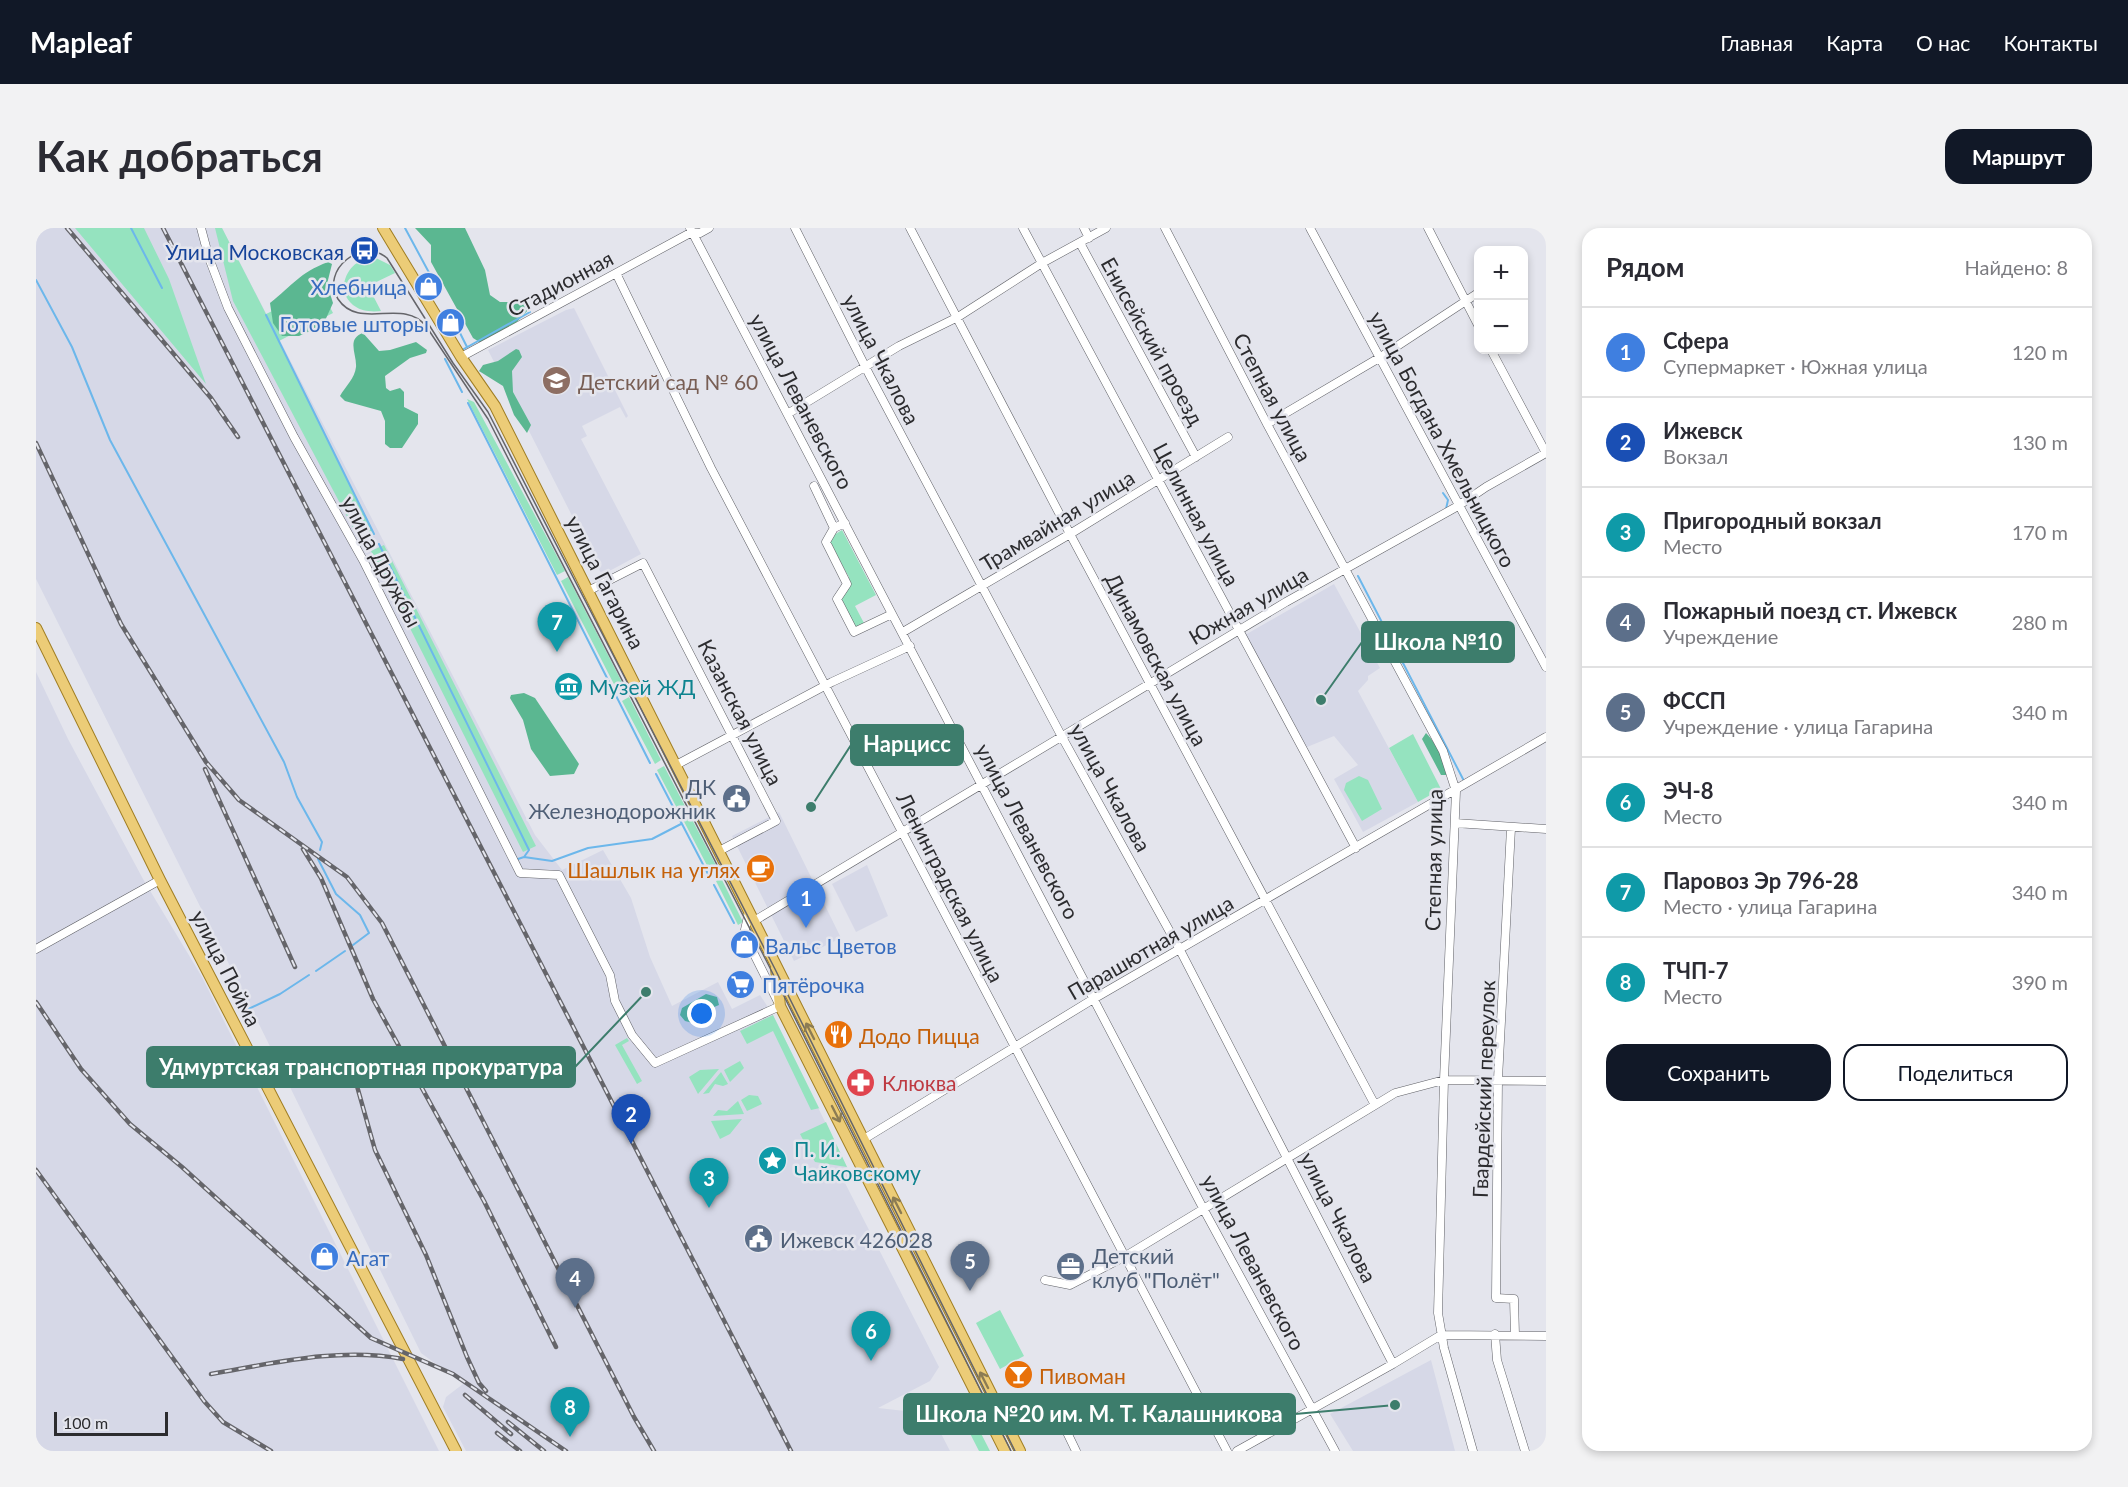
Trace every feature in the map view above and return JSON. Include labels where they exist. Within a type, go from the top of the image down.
[{"type":"main road","name":"улица Гагарина","points":[[383,228],[461,357],[495,406],[1020,1451]]},
{"type":"main road","name":"улица Пойма","points":[[36,628],[160,880],[456,1451]]},
{"type":"main road","name":"улица Гагарина","points":[[776,964],[780,1006],[1005,1451]]},
{"type":"street","name":"улица Дружбы","points":[[201,228],[208,258],[228,308],[294,437],[363,560],[520,873],[559,875],[610,975],[615,1001],[632,1035],[655,1063],[780,1006]]},
{"type":"street","name":"Стадионная","points":[[461,357],[691,230],[700,233],[709,228]]},
{"type":"street","name":"улица Чкалова","points":[[795,228],[865,367],[1062,737],[1180,950],[1393,1364]]},
{"type":"street","name":"Динамовская улица","points":[[910,228],[1150,685],[1375,1105]]},
{"type":"street","name":"Целинная улица","points":[[1023,228],[1356,848]]},
{"type":"street","name":"Енисейский проезд","points":[[1084,228],[1089,238]]},
{"type":"street","points":[[789,413],[899,346],[958,317],[1042,263],[1107,228]]},
{"type":"street","name":"Степная улица","points":[[1165,228],[1267,424],[1443,751],[1456,791],[1438,1284],[1441,1335],[1473,1451]]},
{"type":"street","name":"улица Богдана Хмельницкого","points":[[1310,228],[1546,667]]},
{"type":"street","points":[[1428,228],[1474,317]]},
{"type":"street","name":"улица Леваневского","points":[[691,230],[789,413],[1204,1210],[1335,1451]]},
{"type":"street","name":"Енисейский проезд","points":[[1080,243],[1196,457]]},
{"type":"street","name":"Ленинградская улица","points":[[616,273],[711,468],[1227,1451]]},
{"type":"street","points":[[1267,424],[1379,358],[1474,296]]},
{"type":"street","points":[[1493,354],[1546,453]]},
{"type":"street","name":"Трамвайная улица","points":[[903,632],[1070,534],[1228,437]]},
{"type":"street","name":"Южная улица","points":[[752,916],[902,831],[1238,631],[1458,506],[1486,486],[1546,453]]},
{"type":"street","points":[[814,486],[834,528]]},
{"type":"street","points":[[845,523],[834,528],[826,542],[847,584],[837,599],[854,632],[892,614]]},
{"type":"street","name":"Казанская улица","points":[[588,591],[644,563],[733,735],[776,821],[719,851]]},
{"type":"street","points":[[676,765],[825,686],[910,646]]},
{"type":"street","name":"Парашютная улица","points":[[864,1139],[1095,998],[1546,737]]},
{"type":"street","points":[[1455,823],[1546,829]]},
{"type":"street","name":"Гвардейский переулок","points":[[1511,828],[1498,1079],[1496,1298],[1514,1299],[1515,1335]]},
{"type":"street","points":[[36,949],[160,880]]},
{"type":"street","points":[[752,916],[744,934],[780,1006]]},
{"type":"street","points":[[1045,1280],[1070,1285],[1124,1257],[1395,1093],[1444,1080],[1546,1081]]},
{"type":"street","points":[[1237,1451],[1441,1335],[1546,1336]]},
{"type":"street","points":[[1494,1335],[1497,1360],[1525,1451]]},
{"type":"street","points":[[1061,1420],[1076,1451]]},
{"type":"shaded area","points":[[36,228],[222,228],[535,835],[562,870],[603,850],[631,898],[650,957],[672,1006],[718,982],[732,1009],[760,995],[773,1015],[847,1167],[856,1177],[845,1183],[939,1367],[930,1381],[878,1408],[905,1411],[935,1395],[943,1412],[933,1418],[950,1451],[466,1451],[443,1407],[446,1397],[463,1384],[421,1353],[36,579]]},
{"type":"shaded area","name":"Детский сад № 60","points":[[574,308],[628,416],[626,418],[620,407],[582,426],[587,436],[581,439],[641,554],[602,575],[488,350]]},
{"type":"shaded area","points":[[1334,584],[1380,668],[1368,676],[1368,680],[1358,691],[1418,802],[1363,832],[1334,779],[1358,765],[1334,736],[1307,747],[1245,635]]},
{"type":"shaded area","points":[[36,672],[68,739],[143,879],[202,977],[439,1451],[36,1451]]},
{"type":"shaded area","points":[[779,812],[841,938],[794,961],[732,836]]},
{"type":"shaded area","points":[[867,865],[888,916],[856,932],[832,884]]},
{"type":"shaded area","points":[[1431,1360],[1455,1451],[1353,1451],[1330,1414]]},
{"type":"green space","points":[[75,228],[144,228],[169,279],[206,384]]},
{"type":"green space","points":[[215,228],[222,228],[266,314],[320,288],[333,313],[279,341],[374,534],[361,543],[233,301]]},
{"type":"green space","points":[[415,228],[465,228],[485,270],[490,295],[500,302],[525,302],[528,310],[514,325],[481,343],[473,338],[431,262],[431,245]]},
{"type":"green space","points":[[376,258],[390,265],[395,273],[368,286],[381,311],[363,310],[349,301],[343,289],[346,276],[353,266],[362,260]]},
{"type":"green space","points":[[328,262],[332,264],[327,284],[333,303],[323,325],[299,336],[282,336],[273,323],[270,303],[303,275]]},
{"type":"green space","points":[[363,333],[379,351],[416,342],[427,350],[426,353],[410,358],[385,376],[386,388],[390,391],[400,388],[404,392],[404,407],[418,414],[418,424],[402,448],[390,448],[385,444],[385,421],[381,411],[345,401],[340,396],[355,371],[354,343],[355,339]]},
{"type":"green space","points":[[516,349],[522,357],[512,371],[513,392],[531,425],[527,433],[514,415],[503,386],[479,371],[483,365],[498,361]]},
{"type":"green space","points":[[467,399],[474,402],[565,571],[557,575]]},
{"type":"green space","points":[[842,530],[876,595],[855,606],[865,625],[856,629],[840,598],[849,577],[829,543],[834,535]]},
{"type":"green space","points":[[384,545],[536,846],[523,852],[371,551]]},
{"type":"green space","points":[[568,577],[627,692],[620,696],[561,581]]},
{"type":"green space","points":[[524,693],[535,698],[579,764],[574,774],[550,776],[531,749],[523,720],[510,698],[511,695]]},
{"type":"green space","points":[[629,697],[661,760],[655,764],[622,701]]},
{"type":"green space","points":[[1426,733],[1440,752],[1445,764],[1446,775],[1441,775],[1422,739]]},
{"type":"green space","points":[[1413,734],[1441,789],[1418,802],[1389,748]]},
{"type":"green space","points":[[664,766],[719,871],[712,875],[657,770]]},
{"type":"green space","points":[[1359,776],[1368,780],[1382,809],[1362,821],[1344,790],[1346,783]]},
{"type":"green space","points":[[721,878],[743,922],[738,925],[716,881]]},
{"type":"green space","points":[[706,994],[717,997],[719,1005],[700,1013],[693,1023],[685,1021],[680,1015],[682,1008]]},
{"type":"green space","points":[[773,1015],[820,1108],[811,1110],[773,1031],[747,1044],[740,1031]]},
{"type":"green space","points":[[627,1038],[629,1041],[622,1045],[642,1081],[637,1084],[615,1045]]},
{"type":"green space","points":[[740,1061],[744,1068],[730,1082],[724,1070]]},
{"type":"green space","points":[[719,1069],[698,1094],[689,1077],[700,1070]]},
{"type":"green space","points":[[721,1072],[728,1084],[723,1086],[715,1084],[709,1093],[703,1094]]},
{"type":"green space","points":[[749,1095],[758,1096],[762,1104],[747,1111],[741,1100]]},
{"type":"green space","points":[[738,1101],[744,1114],[713,1116],[718,1110],[727,1111]]},
{"type":"green space","points":[[742,1119],[730,1134],[720,1139],[711,1121]]},
{"type":"green space","points":[[826,1122],[847,1167],[815,1162],[800,1134]]},
{"type":"green space","points":[[1000,1310],[1024,1356],[1000,1369],[976,1323]]},
{"type":"green space","points":[[968,1408],[990,1451],[979,1451],[959,1412]]},
{"type":"waterway","points":[[131,228],[162,288]]},
{"type":"waterway","points":[[405,228],[440,293]]},
{"type":"waterway","points":[[36,280],[72,347],[110,440],[284,762],[297,797],[322,842],[320,850]]},
{"type":"waterway","points":[[462,350],[530,312]]},
{"type":"waterway","points":[[266,315],[374,534]]},
{"type":"waterway","points":[[454,321],[467,347]]},
{"type":"waterway","points":[[445,359],[462,392]]},
{"type":"waterway","points":[[468,403],[650,763]]},
{"type":"waterway","points":[[1443,493],[1448,500],[1446,509]]},
{"type":"waterway","points":[[379,544],[529,850],[524,857],[518,859]]},
{"type":"waterway","points":[[1358,576],[1463,779]]},
{"type":"waterway","points":[[656,774],[708,874]]},
{"type":"waterway","points":[[524,857],[552,861],[588,848],[652,839],[681,824]]},
{"type":"waterway","points":[[318,859],[336,894],[360,915],[369,933],[353,945]]},
{"type":"waterway","points":[[714,885],[734,923]]},
{"type":"waterway","points":[[316,971],[345,951]]},
{"type":"waterway","points":[[242,1012],[280,994],[309,975]]},
{"type":"tram line","points":[[1011,1451],[768,964],[488,419],[426,326],[406,314],[357,313],[347,308],[338,299],[334,288],[335,277],[346,260],[356,254],[366,251],[387,258],[453,363],[488,412],[775,969],[1015,1451]]},
{"type":"railway","points":[[67,228],[211,398],[238,437]]},
{"type":"railway","points":[[163,228],[791,1451]]},
{"type":"railway","points":[[36,443],[121,624],[206,762],[239,800],[347,877],[382,923],[634,1417],[654,1451]]},
{"type":"railway","points":[[205,769],[295,967]]},
{"type":"railway","points":[[303,849],[321,878],[373,999],[484,1201],[556,1347]]},
{"type":"railway","points":[[36,1002],[81,1069],[130,1124],[182,1167],[371,1338],[453,1374],[566,1451]]},
{"type":"railway","points":[[355,1079],[375,1150],[426,1255],[467,1357],[479,1383],[486,1391]]},
{"type":"railway","points":[[36,1170],[204,1401],[223,1422],[271,1451]]},
{"type":"railway","points":[[211,1374],[283,1361],[331,1356],[355,1355],[403,1359]]},
{"type":"railway","points":[[465,1395],[511,1434]]},
{"type":"railway","points":[[508,1422],[544,1451]]},
{"type":"railway","points":[[497,1433],[520,1451]]},
{"type":"place","name":"Улица Московская","points":[[365,251]]},
{"type":"place","name":"Хлебница","points":[[428,286]]},
{"type":"place","name":"Готовые шторы","points":[[450,323]]},
{"type":"place","name":"Детский сад № 60","points":[[557,381]]},
{"type":"place","name":"Паровоз Эр 796-28","points":[[557,652]]},
{"type":"place","name":"Музей ЖД","points":[[568,686]]},
{"type":"place","name":"Школа №10","points":[[1321,700]]},
{"type":"place","name":"ДК Железнодорожник","points":[[737,798]]},
{"type":"place","name":"Нарцисс","points":[[811,807]]},
{"type":"place","name":"Шашлык на углях","points":[[761,869]]},
{"type":"place","name":"Сфера","points":[[806,928]]},
{"type":"place","name":"Вальс Цветов","points":[[744,945]]},
{"type":"place","name":"Пятёрочка","points":[[741,984]]},
{"type":"place","name":"Удмуртская транспортная прокуратура","points":[[646,992]]},
{"type":"place","name":"Додо Пицца","points":[[838,1035]]},
{"type":"place","name":"Клюква","points":[[861,1082]]},
{"type":"place","name":"Ижевск","points":[[631,1144]]},
{"type":"place","name":"П. И. Чайковскому","points":[[773,1160]]},
{"type":"place","name":"Пригородный вокзал","points":[[709,1208]]},
{"type":"place","name":"Ижевск 426028","points":[[759,1239]]},
{"type":"place","name":"Агат","points":[[325,1257]]},
{"type":"place","name":"Детский клуб \"Полёт\"","points":[[1071,1267]]},
{"type":"place","name":"ФССП","points":[[970,1291]]},
{"type":"place","name":"Пожарный поезд ст. Ижевск","points":[[575,1308]]},
{"type":"place","name":"ЭЧ-8","points":[[871,1361]]},
{"type":"place","name":"Пивоман","points":[[1018,1375]]},
{"type":"place","name":"Школа №20 им. М. Т. Калашникова","points":[[1395,1405]]},
{"type":"place","name":"ТЧП-7","points":[[570,1437]]}]
